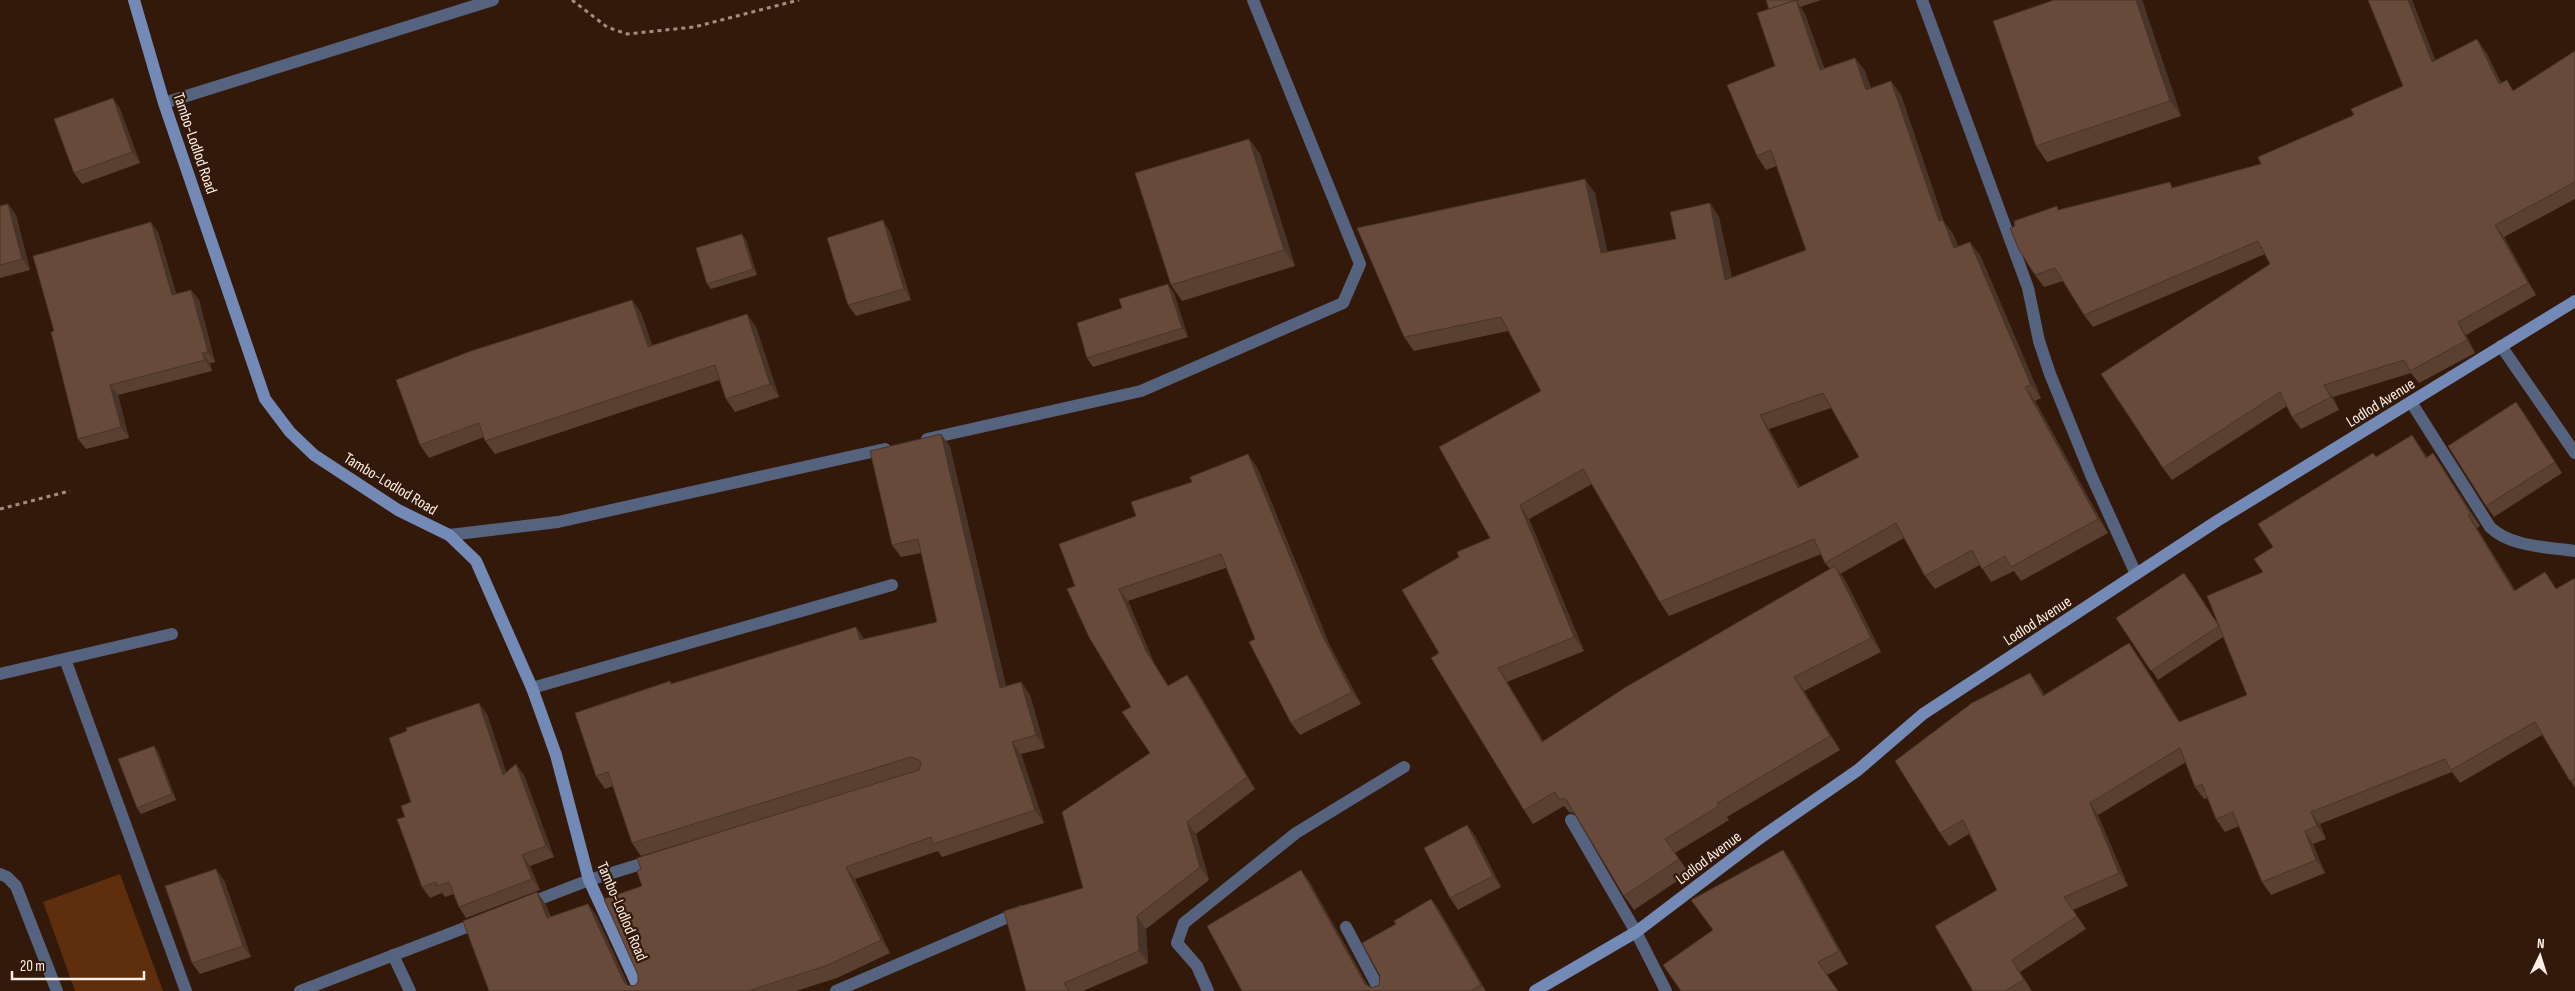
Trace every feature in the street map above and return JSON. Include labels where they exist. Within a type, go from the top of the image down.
[{"type":"main road","name":"Tambo-Lodlod Road","points":[[134,0],[164,102],[265,400],[290,432],[314,455],[398,510],[449,535],[476,561],[532,688],[556,755],[589,880],[640,991]]},
{"type":"main road","name":"Lodlod Avenue","points":[[1540,990],[1636,932],[1760,838],[1858,770],[1923,714],[2216,521],[2575,301]]},
{"type":"street","points":[[164,102],[493,0]]},
{"type":"street","points":[[917,442],[1141,391],[1343,303],[1360,264],[1253,0]]},
{"type":"street","points":[[1922,0],[2028,288],[2039,340],[2050,374],[2091,475],[2136,574]]},
{"type":"street","points":[[2501,346],[2575,453]]},
{"type":"street","points":[[2411,402],[2490,527],[2497,534],[2509,540],[2575,552]]},
{"type":"street","points":[[449,535],[558,522],[898,446]]},
{"type":"street","points":[[532,688],[892,584]]},
{"type":"street","points":[[0,674],[172,634]]},
{"type":"street","points":[[66,659],[186,991]]},
{"type":"street","points":[[1208,991],[1197,966],[1178,944],[1184,923],[1296,833],[1404,767]]},
{"type":"street","points":[[1571,820],[1636,932],[1666,991]]},
{"type":"street","points":[[514,909],[589,880],[665,857]]},
{"type":"street","points":[[0,874],[7,877],[16,886],[57,991]]},
{"type":"street","points":[[836,991],[1038,904]]},
{"type":"street","points":[[300,991],[496,916]]},
{"type":"street","points":[[1346,928],[1380,991]]},
{"type":"street","points":[[393,955],[410,991]]},
{"type":"path","points":[[572,0],[607,27],[627,34],[694,27],[799,0]]},
{"type":"path","points":[[0,509],[70,490]]},
{"type":"shaded area","points":[[120,874],[163,991],[75,991],[43,902]]},
{"type":"building","points":[[1766,0],[1796,0],[1769,9]]},
{"type":"building","points":[[1796,0],[1820,70],[1855,58],[1866,90],[1891,81],[1939,221],[1943,220],[1954,248],[1970,242],[2031,385],[2025,387],[2098,519],[2011,567],[2005,556],[1982,569],[1972,550],[1925,576],[1896,523],[1825,563],[1814,539],[1660,602],[1583,469],[1520,505],[1574,637],[1498,668],[1542,742],[1626,687],[1835,566],[1871,638],[1794,677],[1830,736],[1717,803],[1719,806],[1665,839],[1679,859],[1624,896],[1566,799],[1559,799],[1555,792],[1524,810],[1431,658],[1439,653],[1402,590],[1459,557],[1457,552],[1490,538],[1439,447],[1541,391],[1501,317],[1404,337],[1357,228],[1585,179],[1601,253],[1676,239],[1670,212],[1710,203],[1725,280],[1806,250],[1771,150],[1757,156],[1727,85],[1775,66],[1757,13]],"holes":[[[1823,393],[1859,457],[1798,488],[1760,415]]]},
{"type":"building","points":[[2054,0],[2136,0],[2170,101],[2036,146],[1993,21]]},
{"type":"building","points":[[2368,0],[2408,0],[2432,62],[2477,39],[2499,84],[2507,80],[2513,91],[2575,51],[2575,182],[2495,225],[2528,283],[2458,322],[2467,340],[2410,371],[2404,360],[2324,385],[2331,397],[2292,417],[2280,392],[2163,468],[2101,374],[2270,264],[2258,241],[2084,315],[2055,268],[2035,275],[2019,250],[2010,228],[2015,226],[2014,221],[2057,206],[2058,210],[2170,182],[2172,188],[2261,164],[2258,157],[2354,115],[2351,109],[2403,86]]},
{"type":"building","points":[[113,98],[132,152],[74,173],[54,119]]},
{"type":"building","points":[[1249,139],[1284,250],[1171,285],[1135,173]]},
{"type":"building","points":[[8,204],[22,259],[0,265],[0,206]]},
{"type":"building","points":[[883,220],[904,289],[848,305],[827,238]]},
{"type":"building","points":[[151,222],[172,295],[191,290],[208,352],[202,353],[205,360],[110,385],[121,427],[78,439],[51,332],[54,331],[33,256]]},
{"type":"building","points":[[742,234],[753,269],[707,284],[696,248]]},
{"type":"building","points":[[1168,284],[1182,328],[1087,358],[1077,323],[1122,308],[1119,299]]},
{"type":"building","points":[[632,300],[648,347],[747,314],[770,384],[726,399],[715,365],[485,441],[479,423],[420,445],[396,380],[471,351]]},
{"type":"building","points":[[2516,402],[2555,462],[2486,506],[2448,446]]},
{"type":"building","points":[[941,434],[1000,688],[1021,682],[1036,735],[1012,742],[1035,810],[933,844],[931,837],[846,867],[881,940],[828,965],[748,991],[489,991],[463,921],[537,892],[547,918],[588,904],[624,982],[627,985],[634,986],[638,982],[638,975],[604,899],[642,886],[637,871],[641,869],[637,858],[919,770],[921,763],[919,760],[911,757],[632,843],[608,772],[596,776],[575,713],[670,681],[671,684],[856,627],[860,640],[937,622],[918,539],[892,545],[870,451]]},
{"type":"building","points":[[2412,435],[2426,458],[2433,453],[2471,514],[2468,515],[2514,591],[2545,572],[2556,589],[2575,578],[2575,779],[2570,781],[2535,722],[2451,770],[2445,759],[2311,812],[2317,826],[2305,831],[2316,860],[2262,882],[2233,812],[2216,819],[2202,784],[2195,787],[2180,748],[2090,803],[2119,873],[2064,897],[2077,916],[2012,960],[2024,980],[2005,991],[1973,991],[1935,926],[1997,890],[1963,820],[1940,833],[1895,761],[1972,703],[2030,673],[2043,696],[2129,643],[2179,722],[2247,695],[2207,596],[2263,572],[2254,559],[2273,547],[2258,524],[2373,453],[2376,457]]},
{"type":"building","points":[[1248,454],[1321,633],[1352,692],[1291,723],[1249,642],[1255,639],[1221,554],[1119,589],[1146,651],[1168,686],[1187,675],[1247,777],[1187,822],[1200,867],[1137,916],[1139,951],[1064,983],[1069,991],[1026,991],[1004,911],[1083,888],[1062,812],[1150,753],[1122,712],[1131,707],[1089,637],[1067,589],[1075,586],[1059,544],[1136,516],[1131,502],[1192,482],[1190,477]]},
{"type":"building","points":[[2184,573],[2219,626],[2151,671],[2116,618]]},
{"type":"building","points":[[479,703],[503,775],[516,764],[546,846],[522,855],[532,879],[459,907],[449,882],[437,886],[436,882],[422,887],[397,819],[405,817],[401,806],[411,802],[389,738],[407,731],[406,728]]},
{"type":"building","points":[[154,746],[172,794],[137,808],[118,759]]},
{"type":"building","points":[[1467,825],[1493,876],[1450,898],[1424,848]]},
{"type":"building","points":[[1783,850],[1839,951],[1818,962],[1838,991],[1681,991],[1663,965],[1713,930],[1691,900]]},
{"type":"building","points":[[216,869],[243,946],[192,963],[165,886]]},
{"type":"building","points":[[1301,870],[1365,984],[1372,988],[1379,985],[1380,976],[1362,943],[1396,924],[1394,921],[1431,899],[1481,985],[1471,991],[1242,991],[1207,926]]}]
